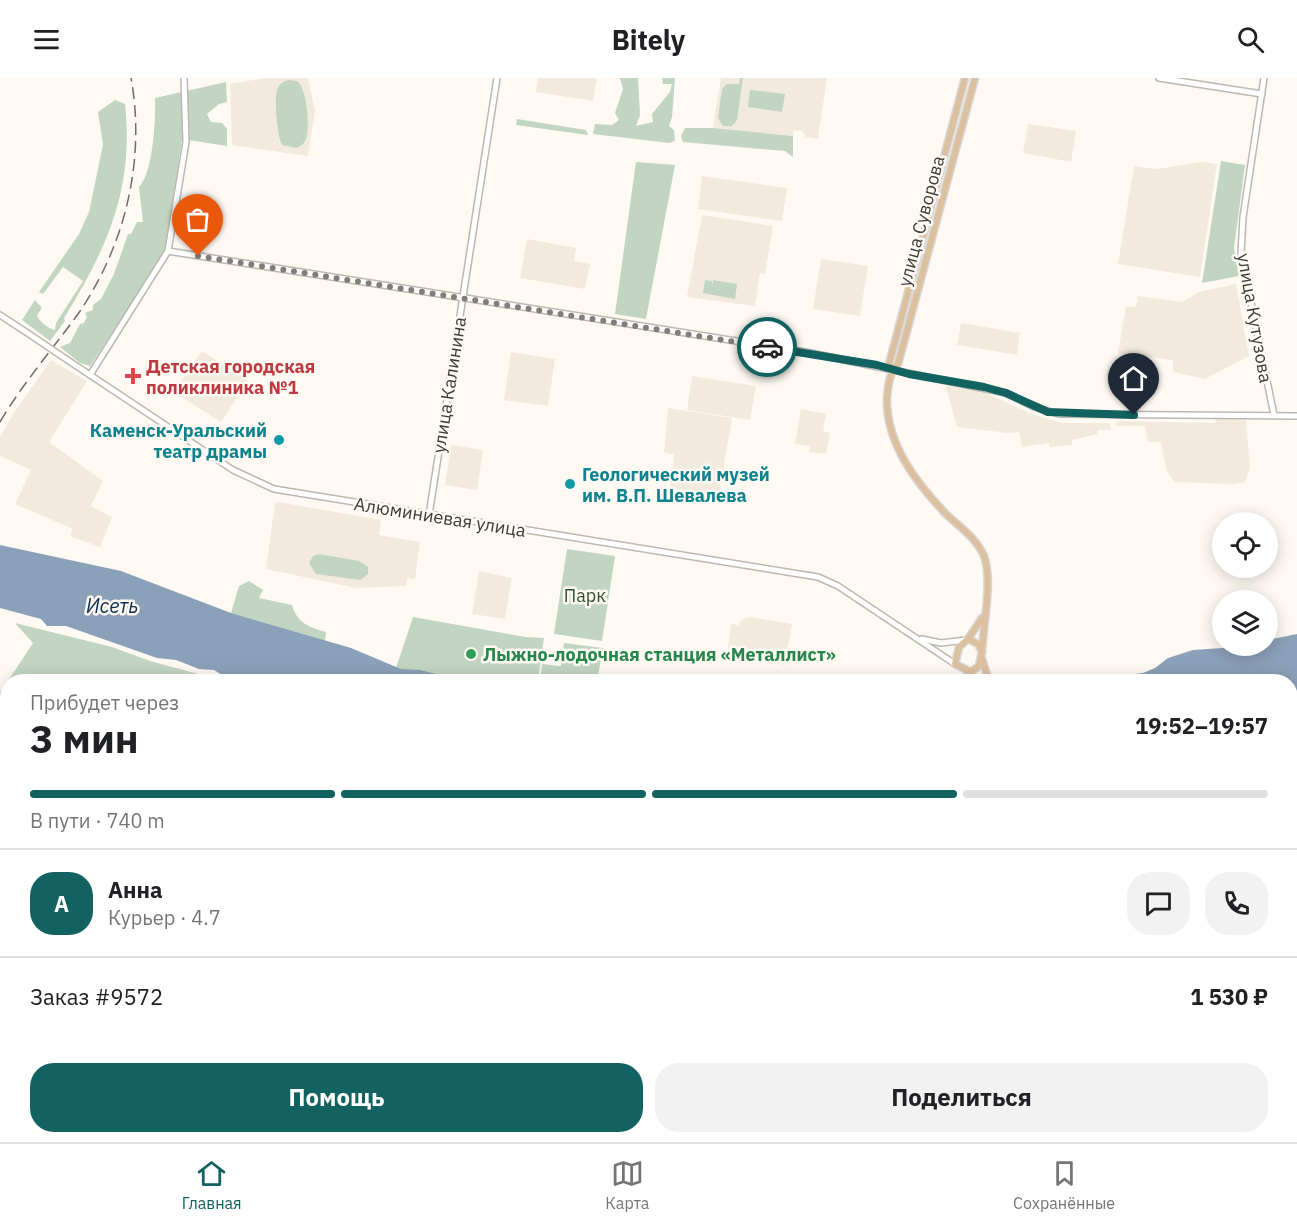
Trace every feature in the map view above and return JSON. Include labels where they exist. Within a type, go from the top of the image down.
[{"type":"main road","points":[[90,375],[168,251],[186,142],[184,78]]},
{"type":"main road","name":"улица Калинина","points":[[429,515],[497,78]]},
{"type":"main road","name":"улица Суворова","points":[[893,370],[889,364],[965,78]]},
{"type":"main road","name":"улица Суворова","points":[[975,78],[898,364],[893,370],[887,407],[893,435],[910,470],[927,492],[981,550],[987,571],[982,655]]},
{"type":"main road","points":[[1160,78],[1262,94]]},
{"type":"main road","name":"улица Кутузова","points":[[1264,78],[1243,217],[1241,254],[1274,415]]},
{"type":"main road","points":[[168,251],[806,352],[1006,393],[1034,407],[1059,414],[1297,416]]},
{"type":"main road","name":"Алюминиевая улица","points":[[0,315],[233,470],[262,485],[309,497],[818,577],[829,581],[955,664]]},
{"type":"main road","points":[[969,674],[955,664],[957,650],[968,639],[984,612]]},
{"type":"main road","points":[[912,635],[941,643],[968,639],[976,642],[987,674]]},
{"type":"main road","points":[[966,672],[978,668],[982,655]]},
{"type":"shaded area","points":[[265,78],[308,78],[315,111],[308,156],[232,145],[230,84]]},
{"type":"shaded area","points":[[538,78],[597,78],[593,101],[536,92]]},
{"type":"shaded area","points":[[721,78],[827,78],[818,139],[806,137],[802,131],[794,130],[793,136],[713,128]]},
{"type":"shaded area","points":[[1028,124],[1076,131],[1071,162],[1023,153]]},
{"type":"shaded area","points":[[1202,162],[1217,164],[1200,277],[1118,264],[1134,166],[1157,169]]},
{"type":"shaded area","points":[[702,176],[787,188],[782,221],[698,209]]},
{"type":"shaded area","points":[[702,215],[773,226],[765,274],[760,273],[755,306],[687,297]]},
{"type":"shaded area","points":[[527,239],[576,248],[574,261],[590,264],[585,289],[520,278]]},
{"type":"shaded area","points":[[821,259],[868,266],[860,316],[813,309]]},
{"type":"shaded area","points":[[1236,284],[1249,356],[1205,379],[1173,372],[1173,360],[1118,353],[1126,306],[1136,307],[1138,296],[1182,302],[1199,292]]},
{"type":"shaded area","points":[[961,323],[1020,333],[1017,355],[957,345]]},
{"type":"shaded area","points":[[202,351],[248,381],[221,422],[178,395],[183,388],[179,385]]},
{"type":"shaded area","points":[[511,352],[555,359],[548,406],[504,400]]},
{"type":"shaded area","points":[[51,360],[87,381],[49,442],[103,481],[91,506],[112,517],[100,547],[70,536],[73,529],[15,504],[31,470],[0,456],[0,437],[13,414]]},
{"type":"shaded area","points":[[692,376],[756,386],[750,420],[687,410]]},
{"type":"shaded area","points":[[946,386],[984,392],[1034,415],[1063,423],[1110,423],[1111,430],[1097,430],[1097,434],[1072,440],[1072,445],[1050,447],[1049,443],[1022,447],[1019,432],[1008,433],[957,427]]},
{"type":"shaded area","points":[[668,408],[732,418],[719,495],[670,487],[674,455],[664,452]]},
{"type":"shaded area","points":[[801,409],[826,414],[823,431],[830,433],[826,454],[809,452],[810,446],[795,444]]},
{"type":"shaded area","points":[[1216,419],[1246,420],[1250,468],[1245,482],[1234,484],[1174,482],[1166,469],[1161,442],[1148,442],[1145,426],[1116,426],[1117,421],[1215,423]]},
{"type":"shaded area","points":[[451,445],[483,450],[477,490],[445,485]]},
{"type":"shaded area","points":[[275,503],[381,520],[379,535],[420,542],[415,579],[407,578],[406,586],[356,588],[266,569]]},
{"type":"shaded area","points":[[479,571],[512,578],[505,619],[472,614]]},
{"type":"shaded area","points":[[750,617],[792,624],[785,665],[727,655],[731,624],[739,625],[741,620]]},
{"type":"green space","points":[[620,78],[638,78],[640,115],[636,126],[653,122],[652,114],[670,92],[672,84],[663,84],[662,78],[675,78],[672,117],[669,126],[674,130],[675,141],[669,143],[593,134],[595,124],[612,125],[619,120],[615,113],[623,89]]},
{"type":"green space","points":[[740,78],[743,78],[737,120],[732,126],[723,126],[718,118],[722,89],[727,84],[739,84]]},
{"type":"green space","points":[[288,80],[297,81],[300,85],[307,108],[306,139],[296,148],[282,145],[277,126],[277,90]]},
{"type":"green space","points":[[226,82],[227,102],[219,104],[207,114],[211,122],[222,123],[227,129],[227,146],[182,139],[166,251],[90,366],[80,363],[60,347],[70,343],[80,324],[84,323],[87,317],[85,313],[93,310],[93,305],[101,299],[114,274],[128,234],[131,234],[137,222],[143,222],[139,187],[148,170],[154,132],[155,98]]},
{"type":"green space","points":[[750,90],[785,94],[782,112],[748,107]]},
{"type":"green space","points":[[115,100],[125,104],[127,134],[121,190],[114,216],[105,241],[80,292],[64,318],[65,321],[50,341],[22,320],[35,300],[42,308],[37,315],[38,318],[44,325],[55,330],[56,323],[83,281],[63,267],[43,294],[39,292],[79,234],[89,212],[103,145],[98,112]]},
{"type":"green space","points":[[517,119],[586,130],[588,135],[516,125]]},
{"type":"green space","points":[[685,128],[713,128],[793,136],[793,157],[785,151],[683,142],[681,136]]},
{"type":"green space","points":[[1221,161],[1245,165],[1234,248],[1239,276],[1202,283]]},
{"type":"green space","points":[[636,162],[675,165],[646,319],[615,314]]},
{"type":"green space","points":[[705,280],[712,281],[712,287],[713,280],[737,284],[735,299],[703,293]]},
{"type":"green space","name":"Парк","points":[[567,549],[615,556],[602,641],[554,634]]},
{"type":"green space","points":[[319,554],[359,561],[368,567],[368,574],[360,580],[316,574],[309,563],[313,556]]},
{"type":"green space","points":[[249,581],[263,590],[259,598],[292,605],[300,620],[326,632],[325,641],[231,613],[239,586]]},
{"type":"green space","name":"Лыжно-лодочная станция «Металлист»","points":[[413,617],[525,637],[544,638],[539,674],[413,674],[395,671]]},
{"type":"green space","points":[[15,623],[112,647],[150,661],[199,674],[13,674],[33,643]]},
{"type":"green space","name":"Парк","points":[[564,643],[603,648],[598,674],[541,674],[542,664],[561,666]]},
{"type":"water","name":"Исеть","points":[[0,545],[121,571],[231,613],[351,648],[401,669],[436,674],[221,674],[214,670],[199,669],[176,660],[157,658],[66,626],[47,626],[41,619],[0,608]]},
{"type":"water","points":[[1297,634],[1297,674],[1135,674],[1143,673],[1155,668],[1168,658],[1193,650],[1212,649],[1212,656],[1278,656],[1278,638]]},
{"type":"railway","points":[[0,422],[28,380],[78,314],[108,260],[128,201],[133,171],[136,140],[131,78]]},
{"type":"way so far","points":[[198,256],[767,347]]},
{"type":"place","name":"Детская городская поликлиника №1","points":[[133,376]]},
{"type":"place","name":"Каменск-Уральский театр драмы","points":[[279,440]]},
{"type":"place","name":"Геологический музей им. В.П. Шевалева","points":[[570,484]]},
{"type":"place","name":"Лыжно-лодочная станция «Металлист»","points":[[471,654]]},
{"type":"route","points":[[767,347],[877,365],[909,374],[984,387],[1006,393],[1048,412],[1071,415],[1134,415]]}]
